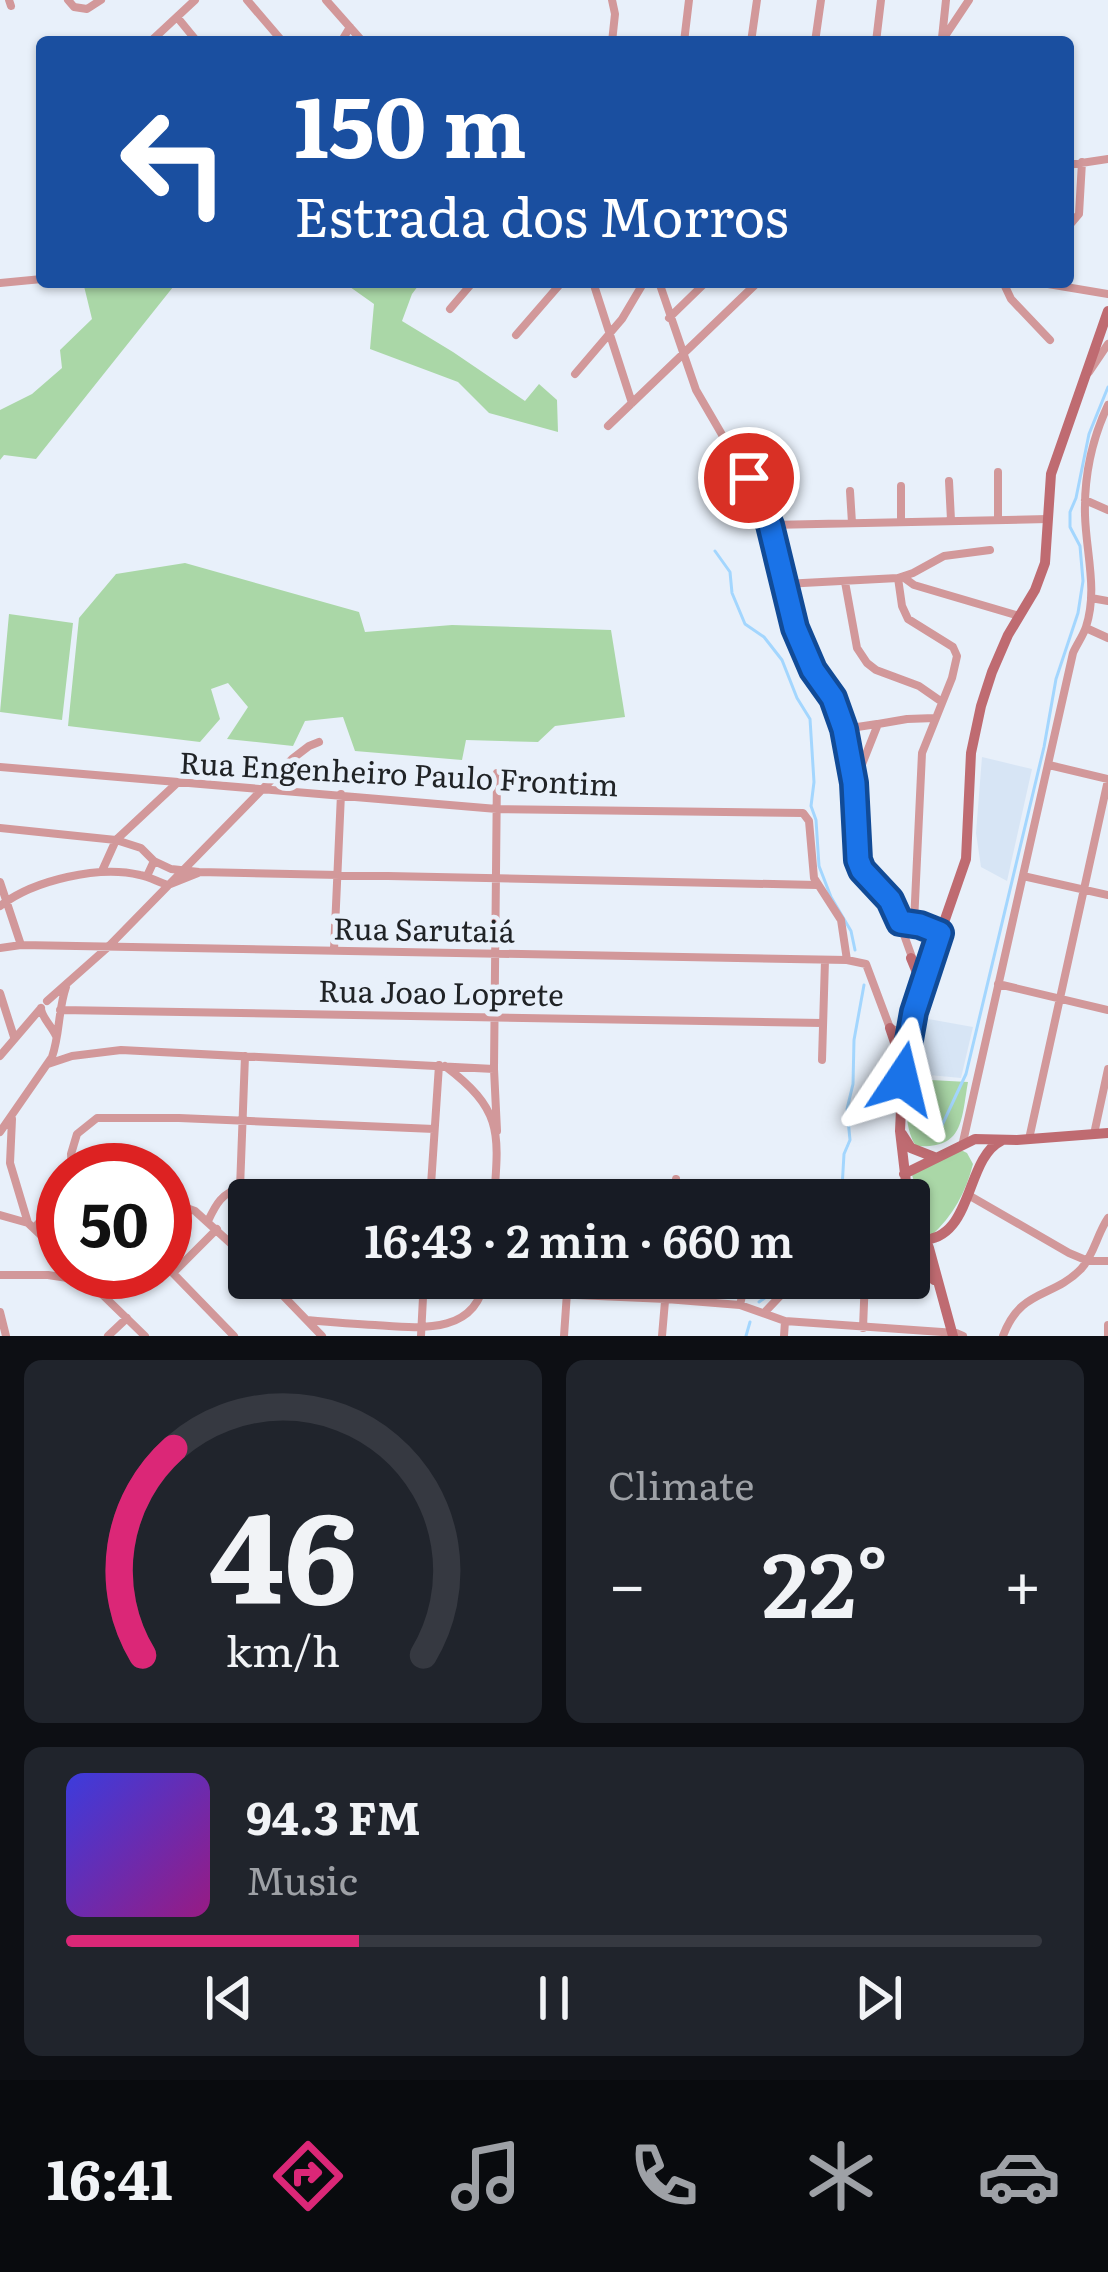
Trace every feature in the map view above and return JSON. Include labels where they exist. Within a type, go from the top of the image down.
[{"type":"main road","points":[[905,1179],[900,1131],[903,1066],[922,984],[966,859],[971,753],[981,706],[992,672],[1045,563],[1051,474],[1108,311]]},
{"type":"main road","points":[[911,958],[922,984]]},
{"type":"main road","points":[[890,1028],[903,1066]]},
{"type":"main road","points":[[900,1131],[911,1148],[934,1157]]},
{"type":"main road","points":[[904,1174],[962,1143],[982,1138],[1108,1132]]},
{"type":"main road","points":[[956,1335],[939,1288],[937,1257],[946,1232],[970,1196],[980,1164],[991,1146],[1004,1140]]},
{"type":"main road","points":[[962,1143],[974,1151],[980,1164]]},
{"type":"main road","points":[[930,1239],[946,1232]]},
{"type":"main road","points":[[930,1259],[936,1272]]},
{"type":"main road","points":[[930,1273],[939,1288]]},
{"type":"street","points":[[68,0],[87,9],[101,0]]},
{"type":"street","points":[[156,36],[195,0]]},
{"type":"street","points":[[247,0],[279,36]]},
{"type":"street","points":[[326,0],[358,36]]},
{"type":"street","points":[[611,36],[612,0]]},
{"type":"street","points":[[615,14],[624,0]]},
{"type":"street","points":[[684,36],[689,0]]},
{"type":"street","points":[[752,36],[757,0]]},
{"type":"street","points":[[816,36],[820,0]]},
{"type":"street","points":[[877,36],[881,0]]},
{"type":"street","points":[[944,36],[969,0]]},
{"type":"street","points":[[945,2],[959,15]]},
{"type":"street","points":[[942,36],[945,2]]},
{"type":"street","points":[[177,17],[193,36]]},
{"type":"street","points":[[345,36],[350,27]]},
{"type":"street","points":[[1074,164],[1108,159]]},
{"type":"street","points":[[1074,220],[1079,214],[1082,162]]},
{"type":"street","points":[[0,284],[36,280]]},
{"type":"street","points":[[450,309],[468,288]]},
{"type":"street","points":[[517,335],[557,288]]},
{"type":"street","points":[[595,288],[632,403]]},
{"type":"street","points":[[575,374],[610,334],[640,288]]},
{"type":"street","points":[[661,288],[706,411],[757,492],[770,525],[795,628],[813,670],[833,698],[844,729],[854,783],[858,860],[890,900],[911,958],[927,969]]},
{"type":"street","points":[[669,318],[700,288]]},
{"type":"street","points":[[608,426],[752,288]]},
{"type":"street","points":[[1005,288],[1050,340]]},
{"type":"street","points":[[1072,288],[1108,294]]},
{"type":"street","points":[[1083,376],[1108,344]]},
{"type":"street","points":[[962,1143],[1073,653],[1086,628],[1091,598],[1085,500],[1095,438],[1108,405]]},
{"type":"street","points":[[998,472],[998,518]]},
{"type":"street","points":[[949,481],[950,520]]},
{"type":"street","points":[[901,487],[902,522]]},
{"type":"street","points":[[850,490],[852,523]]},
{"type":"street","points":[[1085,500],[1108,510]]},
{"type":"street","points":[[770,525],[1048,519]]},
{"type":"street","points":[[784,584],[900,577],[944,556],[990,550]]},
{"type":"street","points":[[900,577],[1020,616]]},
{"type":"street","points":[[900,577],[908,619],[956,651],[956,665],[922,752],[914,923]]},
{"type":"street","points":[[845,582],[857,648],[867,663],[920,686],[942,702]]},
{"type":"street","points":[[1091,598],[1108,601]]},
{"type":"street","points":[[1086,628],[1108,638]]},
{"type":"street","points":[[844,729],[935,718]]},
{"type":"street","points":[[854,783],[878,724]]},
{"type":"street","points":[[45,1011],[292,759],[319,742]]},
{"type":"street","points":[[1029,1139],[1108,780],[1049,765]]},
{"type":"street","name":"Rua Engenheiro Paulo Frontim","points":[[0,767],[497,808],[802,813],[808,818],[817,885]]},
{"type":"street","points":[[495,1179],[497,772]]},
{"type":"street","points":[[102,871],[116,840],[177,783]]},
{"type":"street","points":[[334,950],[341,794]]},
{"type":"street","points":[[0,828],[116,840],[141,848],[171,869],[199,872],[817,885],[841,920],[848,960],[866,964],[890,1028],[910,1031]]},
{"type":"street","points":[[147,876],[154,861]]},
{"type":"street","points":[[3,903],[55,881],[102,871],[147,876],[168,885],[199,872]]},
{"type":"street","points":[[1023,876],[1108,895]]},
{"type":"street","points":[[0,882],[3,903],[21,945]]},
{"type":"street","points":[[900,922],[940,933]]},
{"type":"street","points":[[74,946],[82,956],[83,968]]},
{"type":"street","name":"Rua Sarutaiá","points":[[0,948],[848,960]]},
{"type":"street","points":[[822,1060],[825,959]]},
{"type":"street","points":[[998,984],[1108,1010]]},
{"type":"street","points":[[10,1141],[2,1130],[48,1064],[66,985]]},
{"type":"street","points":[[0,993],[14,1038]]},
{"type":"street","points":[[0,1056],[24,1028],[56,1002],[59,1010],[54,1019],[45,1011]]},
{"type":"street","name":"Rua Joao Loprete","points":[[59,1010],[822,1022]]},
{"type":"street","points":[[45,1011],[62,1052],[72,1056]]},
{"type":"street","points":[[886,1014],[910,1031]]},
{"type":"street","points":[[48,1064],[121,1050],[494,1069]]},
{"type":"street","points":[[240,1179],[245,1056]]},
{"type":"street","points":[[431,1179],[441,1065]]},
{"type":"street","points":[[441,1065],[485,1103],[497,1131]]},
{"type":"street","points":[[1094,1134],[1108,1069]]},
{"type":"street","points":[[12,1117],[10,1162],[31,1225]]},
{"type":"street","points":[[74,1143],[77,1134],[97,1118],[434,1130]]},
{"type":"street","points":[[208,1221],[228,1192]]},
{"type":"street","points":[[970,1196],[1070,1253],[1088,1261],[1108,1261]]},
{"type":"street","points":[[192,1210],[228,1239]]},
{"type":"street","points":[[0,1215],[36,1230]]},
{"type":"street","points":[[1004,1336],[1010,1319],[1025,1303],[1072,1277],[1088,1261],[1108,1218]]},
{"type":"street","points":[[31,1225],[36,1221]]},
{"type":"street","points":[[192,1250],[217,1229]]},
{"type":"street","points":[[0,1275],[36,1274]]},
{"type":"street","points":[[192,1293],[234,1336]]},
{"type":"street","points":[[106,1299],[145,1336]]},
{"type":"street","points":[[286,1299],[322,1336]]},
{"type":"street","points":[[421,1332],[423,1299]]},
{"type":"street","points":[[307,1320],[421,1332],[455,1321],[477,1299]]},
{"type":"street","points":[[564,1336],[567,1299]]},
{"type":"street","points":[[662,1336],[666,1299],[740,1306],[834,1330],[956,1335]]},
{"type":"street","points":[[740,1306],[742,1299]]},
{"type":"street","points":[[764,1313],[777,1299]]},
{"type":"street","points":[[863,1328],[864,1299]]},
{"type":"street","points":[[0,1312],[8,1336]]},
{"type":"street","points":[[108,1336],[127,1318]]},
{"type":"street","points":[[784,1336],[785,1321]]},
{"type":"street","points":[[1108,1325],[1108,1336]]},
{"type":"street","points":[[398,1327],[406,1336]]},
{"type":"shaded area","points":[[982,757],[1032,769],[1007,881],[981,867],[976,833]]},
{"type":"shaded area","points":[[917,1017],[973,1027],[961,1078],[908,1073]]},
{"type":"green space","points":[[84,288],[172,288],[36,459],[4,455],[0,460],[0,410],[32,394],[62,368],[60,350],[92,319]]},
{"type":"green space","points":[[351,288],[416,288],[402,321],[525,401],[539,384],[557,400],[558,432],[489,413],[458,382],[370,349],[374,304]]},
{"type":"green space","points":[[185,563],[359,612],[365,632],[452,625],[611,630],[625,717],[555,726],[538,742],[466,740],[462,760],[355,751],[343,717],[305,721],[293,746],[227,739],[248,707],[228,683],[211,689],[220,719],[200,742],[68,726],[79,618],[116,574]]},
{"type":"green space","points":[[9,614],[73,623],[62,720],[0,712]]},
{"type":"green space","points":[[912,1079],[968,1082],[957,1130],[943,1143],[916,1146],[912,1139],[906,1104]]},
{"type":"green space","points":[[961,1150],[973,1164],[952,1212],[931,1236],[930,1179],[913,1179],[912,1175]]},
{"type":"waterway","points":[[936,1138],[966,1074],[1056,679],[1078,613],[1083,581],[1070,512],[1089,434],[1108,387]]},
{"type":"waterway","points":[[715,551],[730,572],[732,593],[745,624],[764,637],[782,660],[810,719],[811,806],[819,866],[851,931],[855,950]]},
{"type":"waterway","points":[[843,1179],[850,1140],[847,1109],[854,1040],[864,985]]},
{"type":"waterway","points":[[759,1302],[763,1299]]},
{"type":"waterway","points":[[746,1336],[750,1322]]},
{"type":"route","points":[[749,478],[770,525],[795,628],[813,670],[833,698],[844,729],[862,870],[890,900],[900,922],[940,933],[914,1012],[902,1079]]}]
